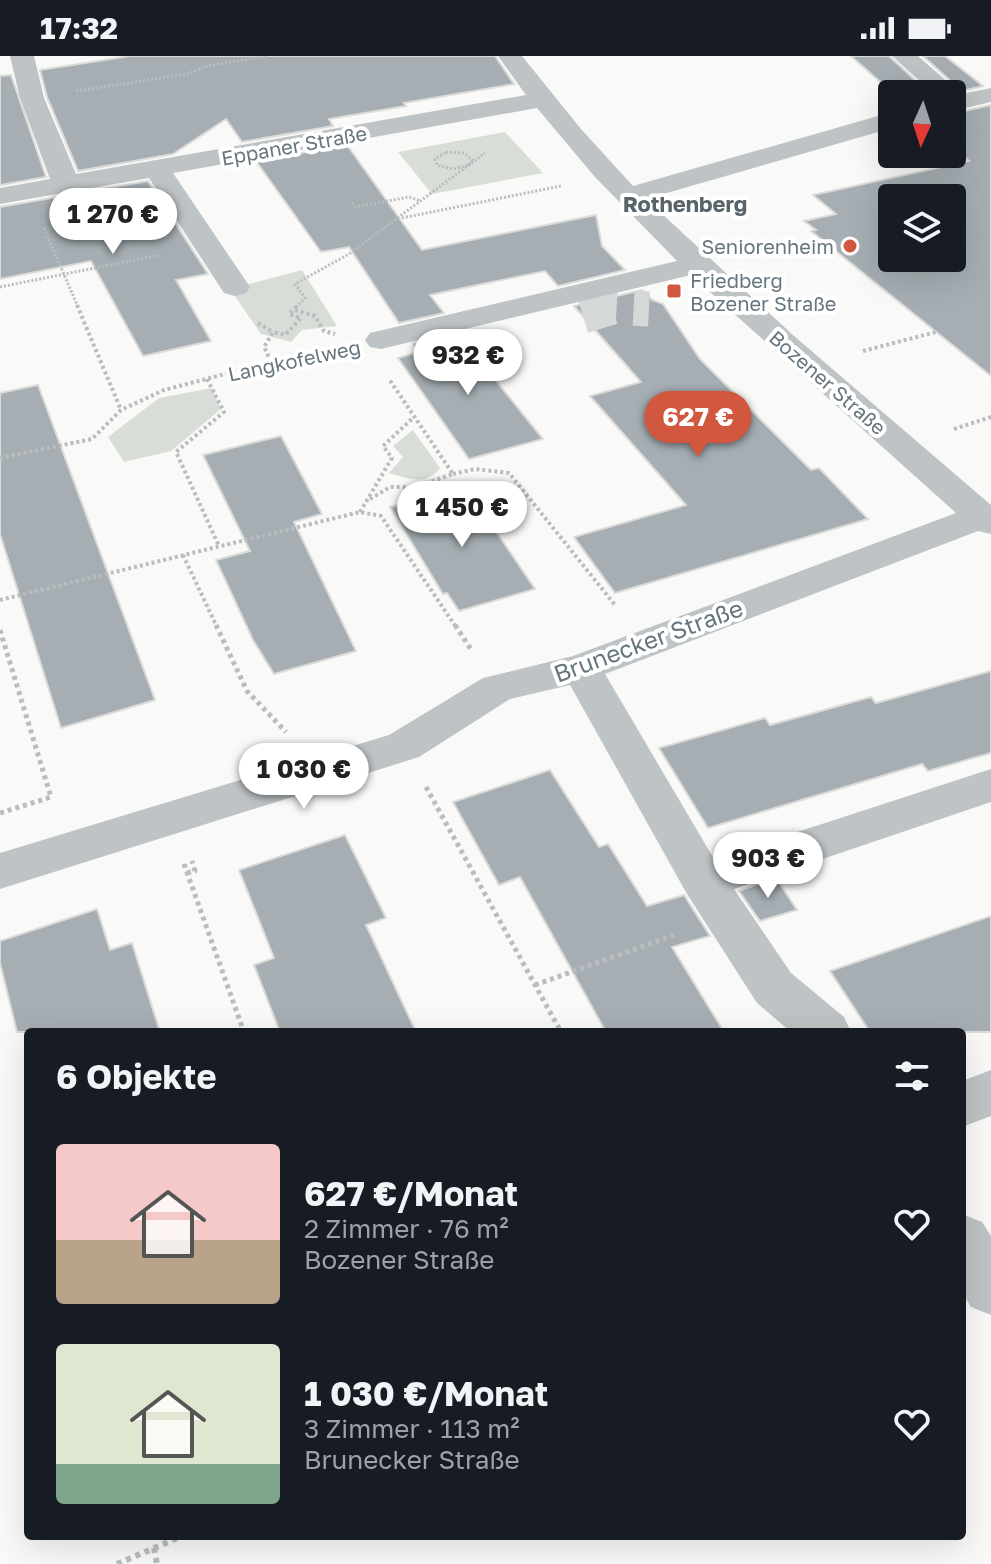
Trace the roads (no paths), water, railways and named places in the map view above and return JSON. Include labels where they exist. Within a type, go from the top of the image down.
[{"type":"street","points":[[22,56],[32,98],[66,184]]},
{"type":"street","name":"Bozener Straße","points":[[510,56],[541,100],[618,186],[696,265],[986,519]]},
{"type":"street","points":[[904,56],[931,80]]},
{"type":"street","points":[[966,98],[991,95]]},
{"type":"street","name":"Eppaner Straße","points":[[0,196],[541,100]]},
{"type":"street","points":[[618,186],[878,123]]},
{"type":"street","points":[[157,169],[235,287]]},
{"type":"street","name":"Langkofelweg","points":[[366,309],[380,341],[696,265]]},
{"type":"street","points":[[527,305],[545,317],[559,320],[583,316]]},
{"type":"street","name":"Brunecker Straße","points":[[0,871],[404,746],[497,688],[581,668],[986,519]]},
{"type":"street","points":[[581,668],[714,898],[774,988],[821,1028]]},
{"type":"street","points":[[714,898],[991,785]]},
{"type":"street","points":[[966,1102],[991,1093]]},
{"type":"street","points":[[966,1247],[991,1287]]},
{"type":"tunnel","points":[[583,316],[612,307],[649,309]]},
{"type":"place","name":"Seniorenheim","points":[[850,246]]},
{"type":"place","name":"Friedberg Bozener Straße","points":[[674,291]]},
{"type":"district","name":"Rothenberg","points":[[685,203]]}]
